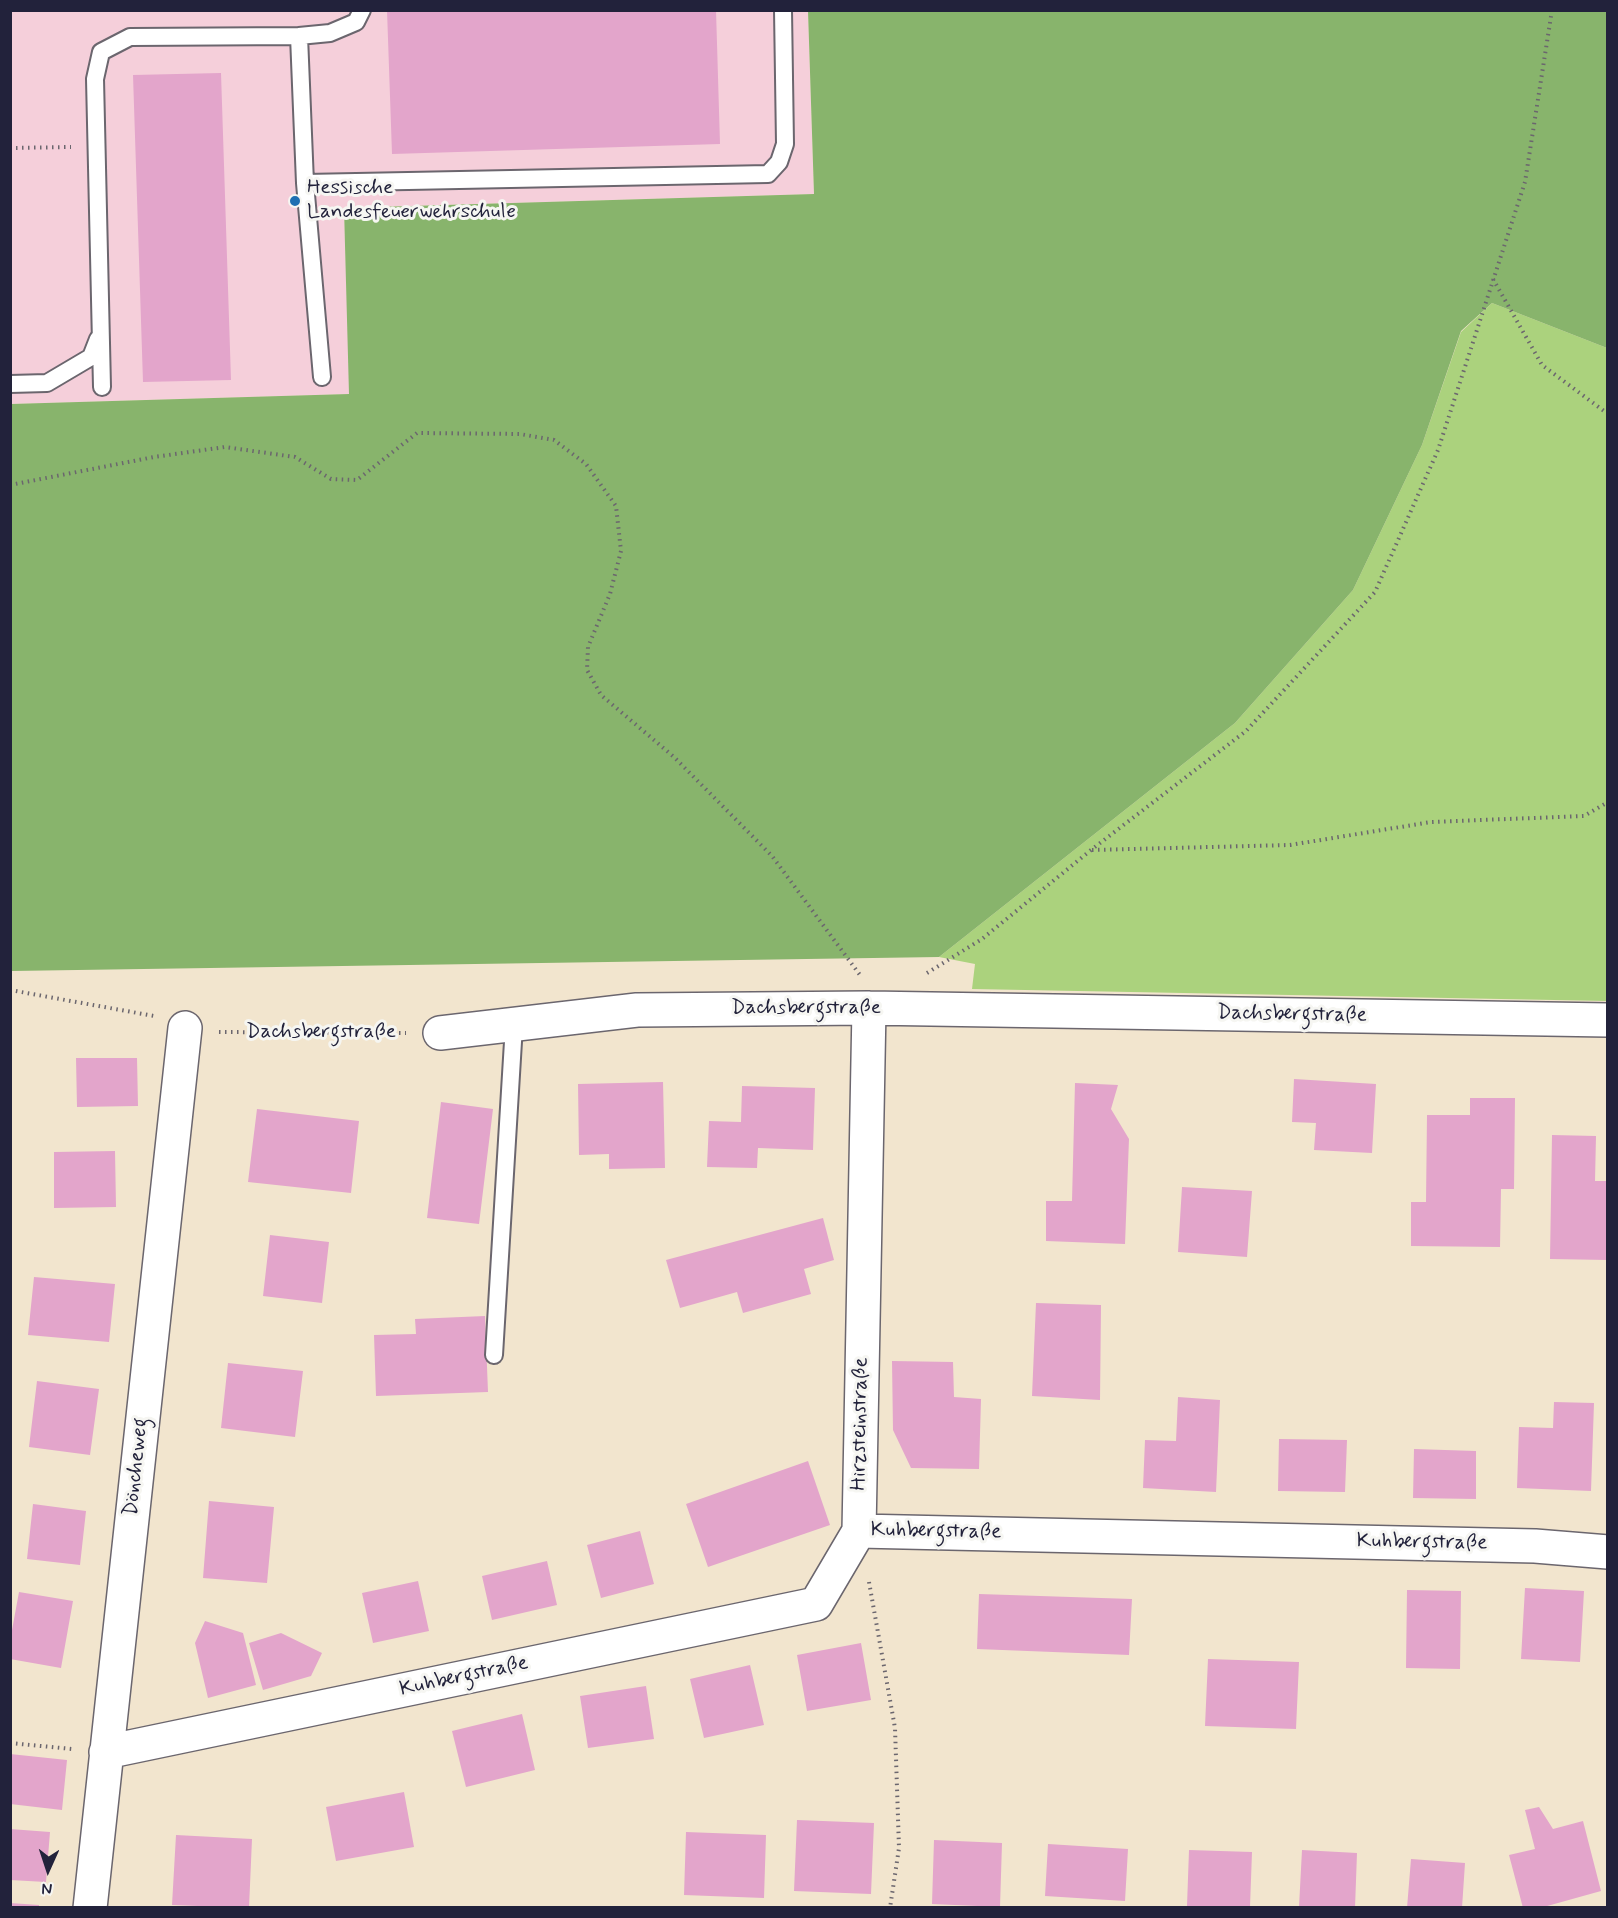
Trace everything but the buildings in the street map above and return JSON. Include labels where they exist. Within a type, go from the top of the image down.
[{"type":"street","name":"Dachsbergstraße","points":[[440,1034],[637,1010],[869,1008],[1608,1020]]},
{"type":"street","name":"Hirzsteinstraße","points":[[860,1531],[869,1008]]},
{"type":"street","name":"Döncheweg","points":[[90,1908],[185,1028]]},
{"type":"street","name":"Kuhbergstraße","points":[[106,1752],[816,1604],[860,1531],[1535,1546],[1608,1552]]},
{"type":"lane","points":[[102,387],[95,79],[101,52],[130,37],[299,36],[330,33],[356,22],[362,10]]},
{"type":"lane","points":[[305,183],[768,174],[779,162],[785,144],[783,10]]},
{"type":"lane","points":[[299,36],[305,183],[322,377]]},
{"type":"lane","points":[[10,384],[47,383],[91,357],[100,333]]},
{"type":"lane","points":[[494,1354],[513,1024]]},
{"type":"path","points":[[926,974],[982,939],[1091,850],[1246,731],[1375,592],[1438,450],[1525,183],[1551,13],[1547,10]]},
{"type":"path","points":[[10,148],[96,148]]},
{"type":"path","points":[[1493,278],[1542,365],[1608,414]]},
{"type":"path","points":[[10,485],[154,457],[225,447],[295,457],[331,479],[357,480],[417,433],[520,434],[554,440],[586,464],[616,506],[621,551],[610,594],[588,647],[587,670],[601,695],[674,757],[772,856],[866,983],[869,1008]]},
{"type":"path","points":[[1091,850],[1290,845],[1431,822],[1584,816],[1608,802]]},
{"type":"path","name":"Dachsbergstraße","points":[[10,990],[148,1014],[185,1028],[225,1033],[440,1034]]},
{"type":"path","points":[[860,1531],[895,1728],[899,1848],[890,1908]]},
{"type":"path","points":[[10,1743],[106,1752]]},
{"type":"shaded area","name":"Hessische Landesfeuerwehrschule","points":[[10,11],[808,11],[814,194],[344,208],[350,394],[11,404]]},
{"type":"green space","points":[[808,11],[1607,11],[1607,348],[1492,303],[1461,331],[1422,445],[1353,590],[1235,723],[939,957],[11,971],[11,404],[349,394],[344,208],[814,194]]},
{"type":"green space","points":[[1492,303],[1607,348],[1607,1001],[972,989],[975,964],[939,957],[1235,723],[1353,590],[1422,445],[1461,332]]},
{"type":"place","name":"Hessische Landesfeuerwehrschule","points":[[295,201]]}]
